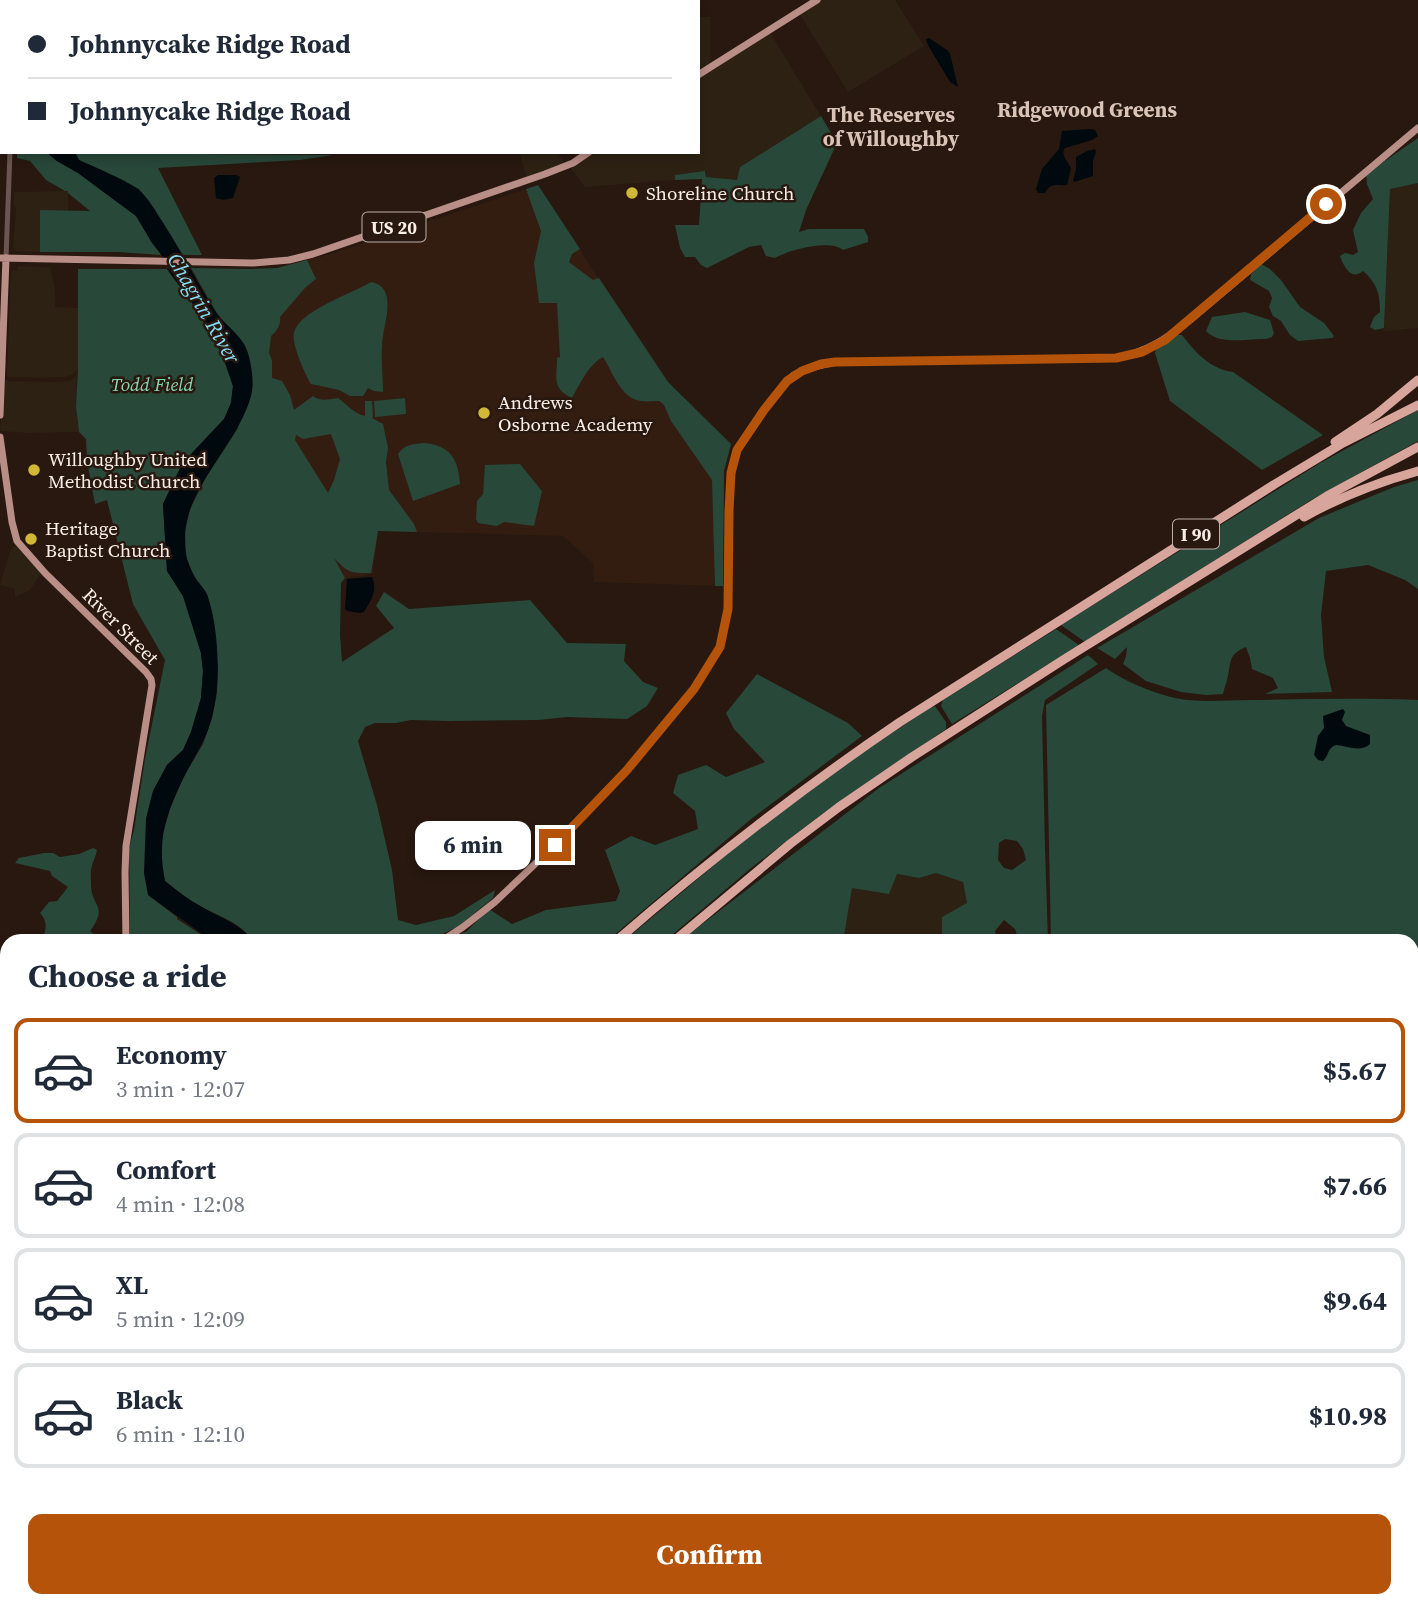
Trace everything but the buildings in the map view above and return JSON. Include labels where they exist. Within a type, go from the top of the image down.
[{"type":"highway","points":[[1232,511],[1366,422],[1418,380]]},
{"type":"highway","name":"I 90","points":[[625,934],[743,836],[842,761],[1232,511],[1343,443],[1418,405]]},
{"type":"highway","name":"I 90","points":[[683,934],[790,844],[912,757],[1327,496],[1418,447]]},
{"type":"highway","points":[[1220,563],[1321,507],[1388,479],[1418,471]]},
{"type":"main road","points":[[700,74],[817,0]]},
{"type":"main road","points":[[452,934],[495,902],[592,808],[694,689],[720,647],[728,609],[729,511],[734,461],[747,433],[787,381],[802,371],[835,362],[1116,358],[1142,352],[1165,340],[1190,320],[1418,128]]},
{"type":"main road","name":"US 20","points":[[3,258],[272,262],[313,254],[529,180],[567,166],[586,154]]},
{"type":"main road","points":[[0,415],[3,258]]},
{"type":"main road","name":"River Street","points":[[0,437],[17,541],[45,573],[151,679],[126,846],[127,934]]},
{"type":"street","points":[[3,258],[10,154]]},
{"type":"shaded area","points":[[820,0],[895,0],[924,46],[848,92],[799,13]]},
{"type":"shaded area","points":[[700,17],[710,17],[710,64],[700,72]]},
{"type":"shaded area","points":[[769,31],[821,116],[740,167],[738,180],[706,177],[706,171],[675,175],[675,180],[585,187],[570,167],[587,154],[700,154],[700,77]]},
{"type":"shaded area","points":[[520,154],[558,154],[564,163],[527,178]]},
{"type":"shaded area","points":[[1418,183],[1418,328],[1384,331],[1390,188]]},
{"type":"shaded area","name":"Andrews Osborne Academy","points":[[538,185],[668,382],[731,444],[724,471],[723,586],[594,582],[593,563],[563,536],[378,531],[373,574],[345,578],[336,588],[303,528],[248,269],[277,268],[331,254]]},
{"type":"shaded area","points":[[68,191],[68,211],[40,210],[40,252],[16,251],[13,247],[16,209],[14,192]]},
{"type":"shaded area","points":[[20,266],[50,267],[55,289],[55,307],[78,308],[78,370],[71,375],[44,378],[9,377],[7,374],[11,272],[17,271]]},
{"type":"shaded area","points":[[77,375],[79,432],[0,431],[3,378],[9,381],[54,382],[70,381]]},
{"type":"shaded area","points":[[17,543],[42,572],[30,590],[15,597],[15,589],[0,585],[10,551]]},
{"type":"shaded area","points":[[936,873],[963,882],[967,903],[946,934],[844,934],[852,888],[896,874],[919,878]]},
{"type":"green space","points":[[821,116],[837,143],[806,210],[799,232],[809,229],[864,229],[868,242],[843,250],[828,245],[809,247],[775,258],[766,256],[761,245],[749,247],[707,268],[695,257],[685,257],[675,225],[699,225],[702,179],[675,180],[675,175],[705,171],[706,177],[737,180],[740,167]]},
{"type":"green space","points":[[1418,138],[1418,183],[1390,189],[1384,328],[1375,330],[1370,327],[1374,317],[1380,312],[1375,284],[1363,271],[1352,274],[1348,271],[1340,256],[1358,252],[1353,230],[1361,213],[1373,199],[1366,174]]},
{"type":"green space","points":[[17,154],[48,154],[78,173],[136,216],[161,255],[40,252],[40,210],[90,211],[68,191],[46,180],[30,161],[17,158]]},
{"type":"green space","points":[[76,154],[333,155],[300,160],[158,168],[202,255],[183,255],[139,189],[79,160]]},
{"type":"green space","points":[[538,185],[580,249],[572,254],[569,262],[593,280],[599,278],[668,382],[731,444],[724,471],[723,586],[715,586],[712,480],[671,421],[664,405],[659,401],[641,401],[628,395],[618,384],[603,357],[589,369],[572,398],[558,386],[557,358],[560,357],[557,303],[539,303],[534,263],[541,231],[526,189]]},
{"type":"green space","points":[[307,260],[316,279],[280,317],[278,328],[271,336],[269,353],[272,360],[272,378],[282,381],[294,410],[313,396],[322,400],[338,398],[365,416],[365,401],[372,401],[372,418],[383,424],[388,448],[386,462],[389,490],[417,532],[378,531],[371,573],[350,571],[334,558],[345,578],[341,583],[342,662],[394,628],[376,606],[384,592],[409,609],[530,600],[567,643],[626,644],[624,661],[643,682],[658,688],[647,706],[627,719],[567,717],[538,720],[411,720],[375,723],[365,727],[358,741],[392,870],[398,920],[416,925],[454,916],[495,890],[493,898],[460,925],[443,934],[247,934],[237,925],[192,901],[165,881],[161,840],[183,778],[203,744],[217,693],[218,668],[214,625],[207,595],[194,576],[186,557],[185,531],[190,509],[205,479],[238,428],[244,345],[217,314],[191,268],[277,268]],"holes":[[[331,434],[340,459],[328,493],[295,440],[296,435],[303,439]]]},
{"type":"green space","points":[[1261,264],[1281,280],[1300,307],[1324,323],[1334,336],[1332,338],[1298,341],[1290,335],[1281,321],[1273,316],[1269,307],[1272,298],[1269,291],[1250,280],[1251,274]]},
{"type":"green space","name":"Todd Field","points":[[78,269],[167,269],[195,307],[213,338],[222,354],[233,386],[231,403],[224,419],[181,468],[163,504],[167,571],[183,596],[201,653],[203,671],[201,698],[191,732],[183,750],[167,765],[153,791],[146,819],[148,895],[200,934],[130,934],[129,848],[165,660],[133,604],[107,500],[95,504],[86,439],[79,432],[76,406]]},
{"type":"green space","points":[[371,282],[380,285],[387,299],[382,346],[383,392],[368,388],[363,396],[350,396],[339,390],[311,384],[295,343],[294,332],[298,324],[328,303]]},
{"type":"green space","points":[[1245,312],[1270,320],[1274,333],[1272,337],[1226,340],[1206,331],[1212,317]]},
{"type":"green space","points":[[1176,335],[1182,335],[1210,363],[1233,372],[1323,435],[1262,470],[1170,401],[1155,353],[1157,347]]},
{"type":"green space","points":[[405,398],[406,414],[375,417],[374,401]]},
{"type":"green space","points":[[1418,410],[1418,441],[1311,500],[1085,642],[1061,625],[1320,463]]},
{"type":"green space","points":[[425,443],[441,447],[452,455],[460,484],[413,501],[398,454],[406,446]]},
{"type":"green space","points":[[520,464],[542,491],[534,526],[504,522],[497,526],[478,523],[477,501],[483,494],[485,465]]},
{"type":"green space","points":[[1418,480],[1418,589],[1405,580],[1368,565],[1326,571],[1321,615],[1324,657],[1332,692],[1265,694],[1278,688],[1273,678],[1252,669],[1246,647],[1236,652],[1232,658],[1223,694],[1206,695],[1181,692],[1146,681],[1123,664],[1127,647],[1115,659],[1097,648],[1319,518]]},
{"type":"green space","points":[[1056,629],[1079,645],[952,724],[941,706],[943,700]]},
{"type":"green space","points":[[1088,655],[1098,664],[1045,700],[1042,716],[1048,934],[1017,934],[1015,929],[1004,920],[996,934],[942,934],[942,917],[967,903],[963,882],[936,873],[919,878],[897,874],[889,894],[852,888],[844,934],[689,934],[879,788]],"holes":[[[1005,839],[1017,841],[1026,860],[1012,870],[1004,868],[998,860],[999,843]]]},
{"type":"green space","points":[[1106,668],[1148,690],[1184,700],[1418,700],[1418,934],[1051,934],[1046,705]]},
{"type":"green space","points":[[757,674],[848,723],[862,736],[751,819],[615,934],[462,934],[489,909],[512,924],[546,910],[616,901],[620,891],[605,850],[631,836],[655,845],[698,829],[695,811],[673,793],[678,775],[706,765],[726,777],[765,762],[734,729],[726,713]]},
{"type":"green space","points":[[935,706],[946,722],[946,729],[822,814],[751,868],[673,934],[632,934],[776,815]]},
{"type":"green space","points":[[93,848],[97,850],[91,868],[92,892],[99,911],[90,931],[94,934],[44,934],[45,923],[40,913],[49,902],[57,901],[68,887],[52,876],[50,871],[15,863],[19,858],[44,853],[53,853],[60,857],[79,854]]},
{"type":"water","points":[[929,38],[950,54],[958,87],[950,82],[928,45],[926,39]]},
{"type":"water","points":[[1095,130],[1098,136],[1064,150],[1071,168],[1067,185],[1052,186],[1045,193],[1038,193],[1036,189],[1042,169],[1059,149],[1062,131]]},
{"type":"water","points":[[1095,149],[1093,176],[1074,182],[1076,157]]},
{"type":"water","name":"Chagrin River","points":[[48,154],[76,154],[79,160],[128,183],[143,194],[216,312],[241,340],[249,355],[252,391],[245,414],[204,481],[188,516],[185,534],[190,568],[207,594],[212,610],[217,689],[206,734],[177,792],[167,817],[162,841],[165,881],[246,934],[202,934],[148,895],[144,873],[146,819],[153,791],[167,765],[183,750],[191,732],[201,698],[203,671],[201,653],[183,596],[167,571],[163,504],[180,468],[224,419],[231,403],[233,386],[222,354],[213,338],[195,307],[167,269],[171,267],[136,216],[78,173]]},
{"type":"water","points":[[218,175],[240,177],[233,198],[216,198],[214,178]]},
{"type":"water","points":[[372,577],[374,591],[364,612],[347,611],[347,579]]},
{"type":"water","points":[[1343,709],[1345,712],[1342,720],[1346,726],[1370,735],[1370,744],[1358,749],[1336,745],[1323,761],[1318,760],[1314,755],[1318,736],[1324,728],[1323,716]]},
{"type":"place","name":"Shoreline Church","points":[[632,193]]},
{"type":"place","name":"Andrews Osborne Academy","points":[[484,413]]},
{"type":"place","name":"Willoughby United Methodist Church","points":[[34,470]]},
{"type":"place","name":"Heritage Baptist Church","points":[[31,539]]},
{"type":"district","name":"Ridgewood Greens","points":[[1087,109]]},
{"type":"district","name":"The Reserves of Willoughby","points":[[891,126]]},
{"type":"route","points":[[555,845],[627,770],[694,689],[720,647],[728,609],[731,473],[737,450],[778,391],[794,375],[821,364],[835,362],[1116,358],[1142,352],[1165,340],[1190,320],[1326,204]]}]
